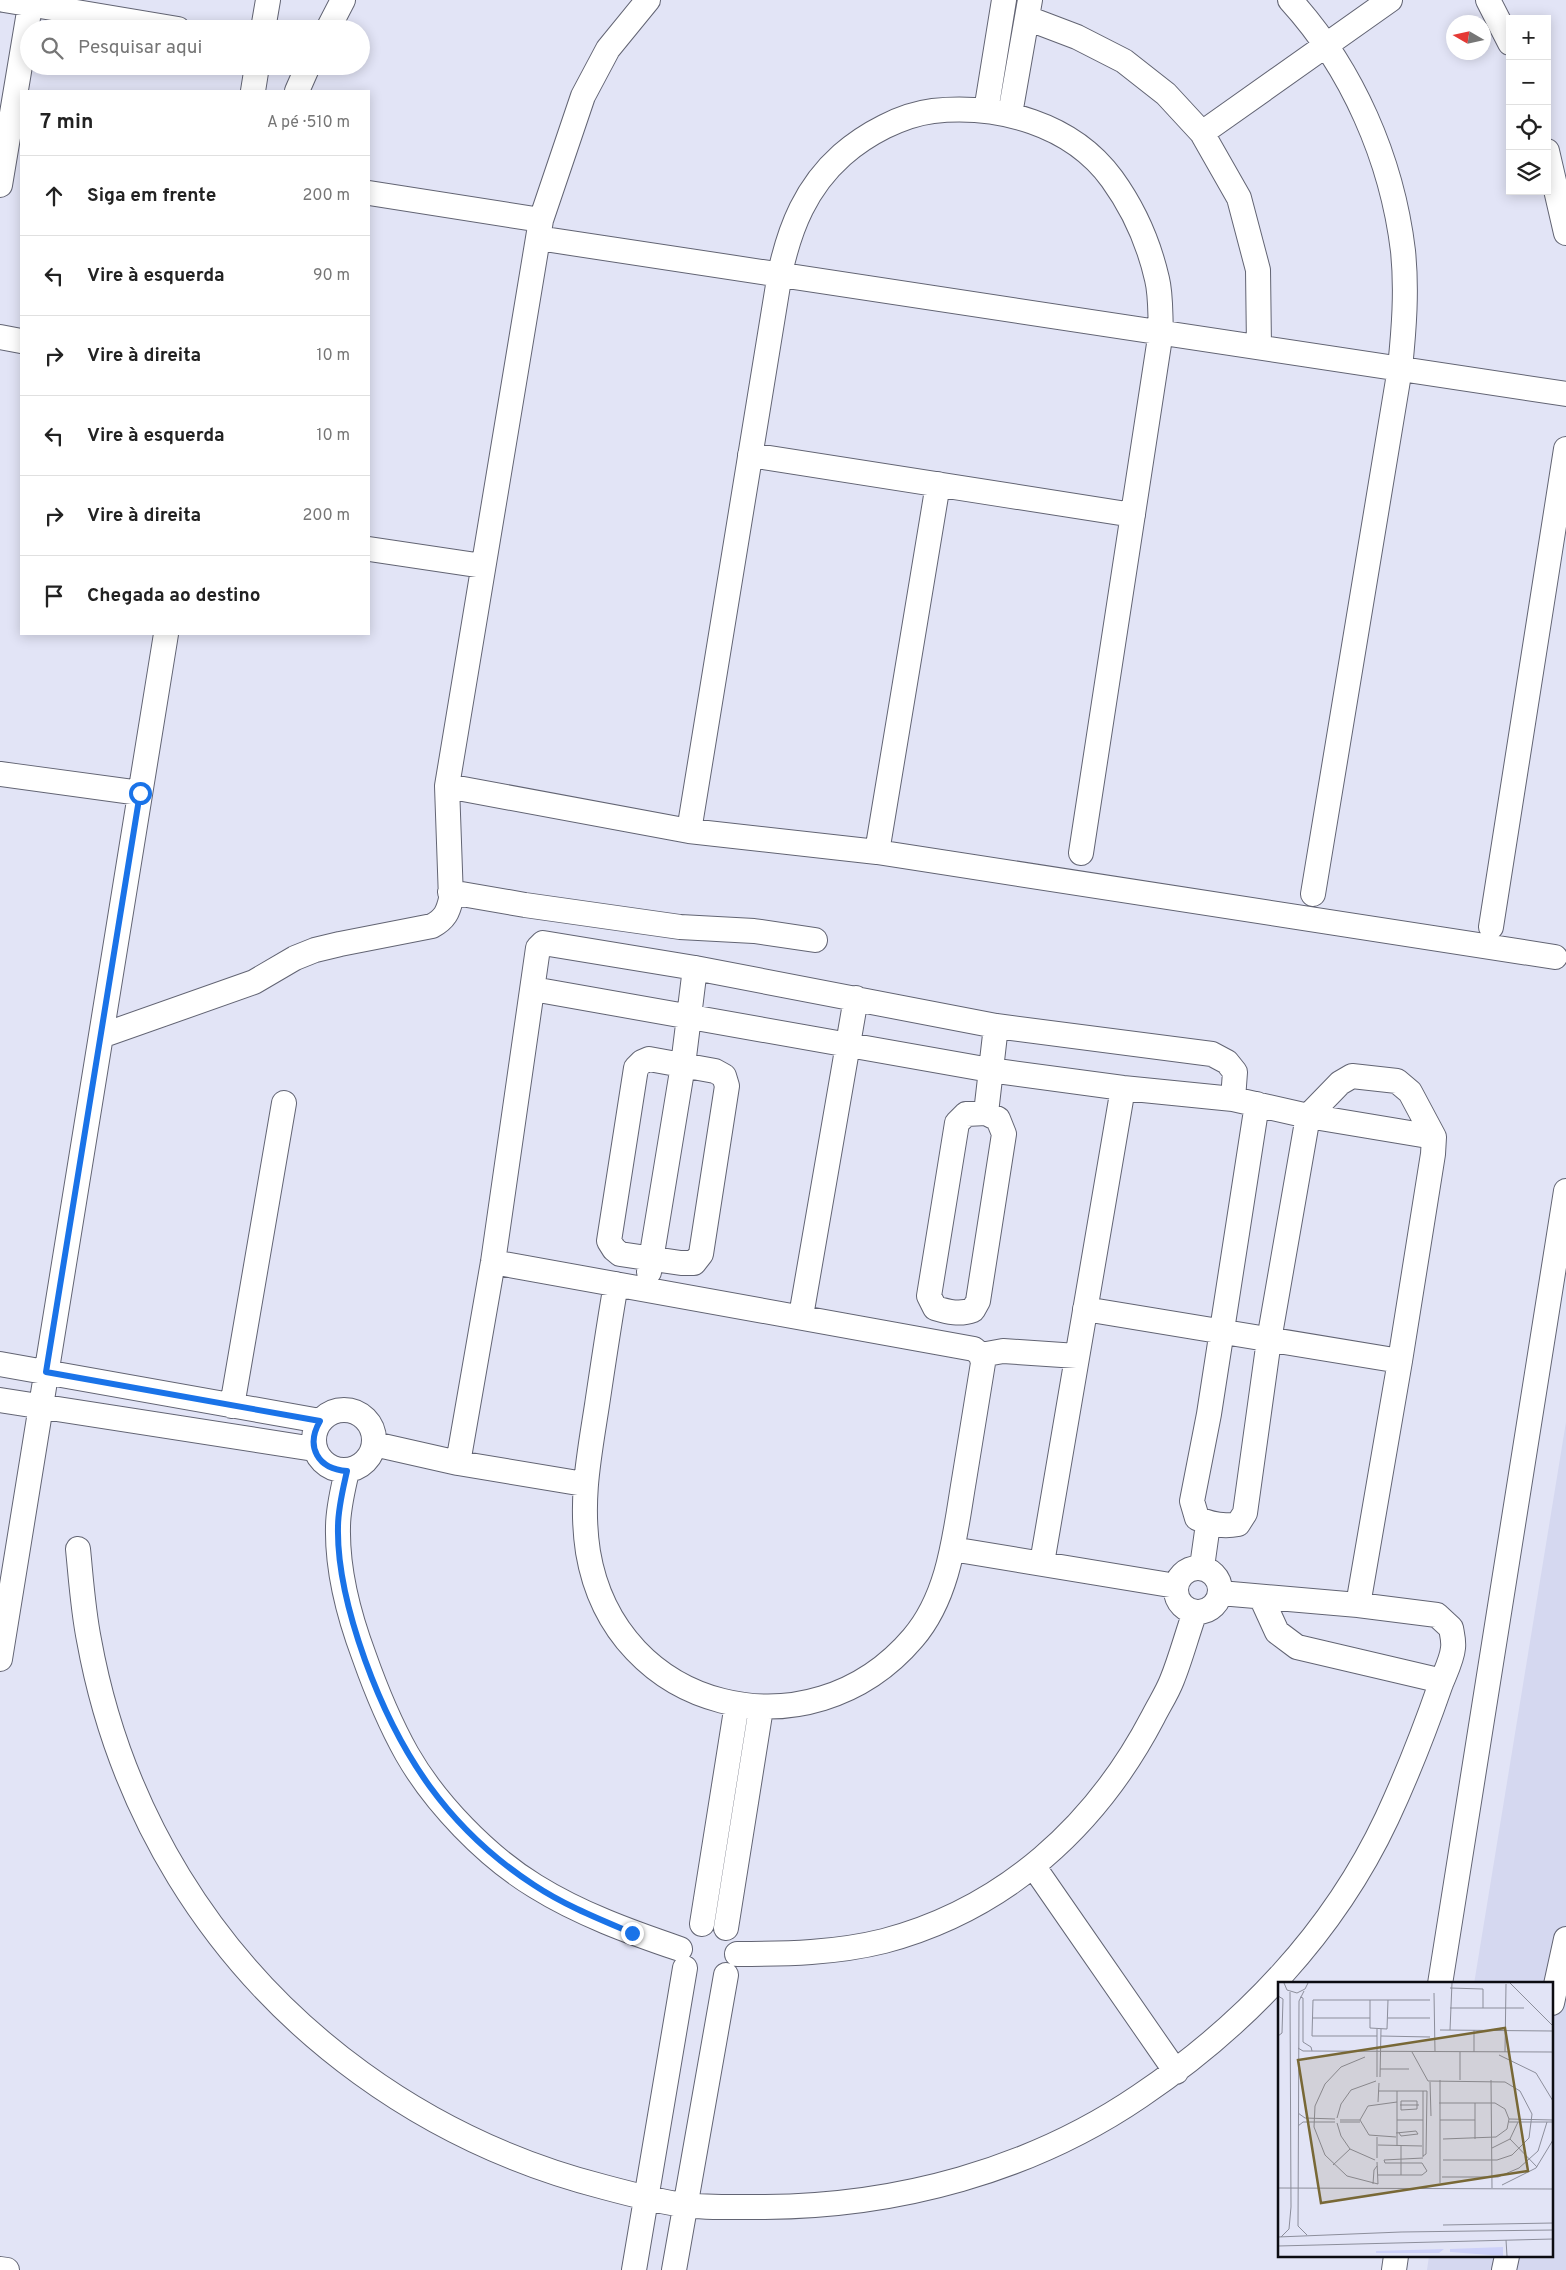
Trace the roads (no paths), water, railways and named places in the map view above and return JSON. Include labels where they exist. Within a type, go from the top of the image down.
[{"type":"street","points":[[4,0],[30,2],[129,20]]},
{"type":"street","points":[[265,20],[268,0]]},
{"type":"street","points":[[333,20],[343,0]]},
{"type":"street","points":[[101,1036],[254,982],[295,958],[315,950],[432,926],[443,920],[448,911],[450,892],[446,786],[540,229],[584,96],[608,49],[648,0]]},
{"type":"street","points":[[986,111],[1004,0]]},
{"type":"street","points":[[1290,0],[1327,44],[1352,88],[1376,140],[1393,195],[1403,252],[1405,299],[1400,368],[1314,894]]},
{"type":"street","points":[[1202,133],[1390,0]]},
{"type":"street","points":[[1488,0],[1506,35]]},
{"type":"street","points":[[27,20],[30,2]]},
{"type":"street","points":[[1010,114],[1028,9],[1124,61],[1166,94],[1202,133],[1239,198],[1258,270],[1259,347]]},
{"type":"street","points":[[0,185],[20,63]]},
{"type":"street","points":[[253,90],[256,75]]},
{"type":"street","points":[[297,90],[304,75]]},
{"type":"street","points":[[689,831],[780,273],[787,240],[800,209],[819,180],[842,155],[870,135],[900,121],[932,112],[986,111],[1010,114],[1049,128],[1083,150],[1112,178],[1133,212],[1158,280],[1161,331],[1081,853]]},
{"type":"street","points":[[1551,168],[1566,233]]},
{"type":"street","points":[[370,193],[540,229],[780,273],[1566,394]]},
{"type":"street","points":[[0,337],[20,341]]},
{"type":"street","points":[[1491,927],[1566,449]]},
{"type":"street","points":[[750,455],[1133,515]]},
{"type":"street","points":[[877,852],[938,484]]},
{"type":"street","points":[[370,549],[483,566]]},
{"type":"street","points":[[0,1659],[166,635]]},
{"type":"street","points":[[0,774],[140,793]]},
{"type":"street","points":[[446,786],[689,831],[877,852],[1555,957]]},
{"type":"street","points":[[450,892],[525,905],[680,927],[754,931],[815,940]]},
{"type":"street","points":[[458,1463],[493,1262],[538,948],[543,943],[695,968],[996,1026],[1212,1054],[1227,1062],[1235,1072],[1233,1099]]},
{"type":"street","points":[[646,1289],[683,1065],[695,968]]},
{"type":"street","points":[[532,989],[990,1070],[1123,1088],[1233,1099],[1308,1116],[1434,1137]]},
{"type":"street","points":[[801,1316],[856,998]]},
{"type":"street","points":[[986,1113],[996,1026]]},
{"type":"street","points":[[649,1059],[715,1071],[724,1076],[727,1086],[701,1254],[694,1262],[681,1263],[651,1258],[620,1254],[614,1249],[610,1241],[636,1068],[642,1062],[649,1059]]},
{"type":"street","points":[[1257,1104],[1209,1414],[1192,1501],[1193,1510],[1198,1518],[1208,1524],[1228,1526],[1238,1524],[1245,1513],[1269,1340],[1308,1116],[1340,1083],[1352,1076],[1397,1081],[1410,1092],[1434,1137],[1433,1154],[1400,1362],[1358,1605]]},
{"type":"street","points":[[1042,1563],[1123,1088]]},
{"type":"street","points":[[232,1406],[284,1102]]},
{"type":"street","points":[[986,1113],[998,1119],[1004,1134],[978,1301],[973,1310],[964,1313],[947,1312],[935,1308],[929,1296],[957,1123],[966,1114],[986,1113]]},
{"type":"street","points":[[1440,1982],[1566,1191]]},
{"type":"street","points":[[493,1262],[801,1316],[974,1349],[981,1355],[983,1363],[952,1549],[937,1600],[914,1637],[883,1668],[846,1690],[805,1704],[761,1708],[698,1694],[667,1676],[633,1649],[619,1629],[601,1598],[589,1555],[584,1521],[584,1484],[616,1284]]},
{"type":"street","points":[[1086,1309],[1400,1362]]},
{"type":"street","points":[[944,1344],[947,1312]]},
{"type":"street","points":[[981,1355],[1003,1351],[1077,1356]]},
{"type":"street","points":[[0,1364],[320,1421]]},
{"type":"street","points":[[0,1400],[314,1449]]},
{"type":"street","points":[[338,1410],[350,1410],[360,1414],[368,1422],[373,1432],[374,1444],[365,1462],[357,1468],[347,1471],[336,1470],[326,1466],[319,1459],[314,1449],[315,1430],[320,1421],[328,1414],[338,1410]]},
{"type":"street","points":[[374,1444],[458,1463],[584,1484]]},
{"type":"street","points":[[347,1471],[338,1526],[342,1574],[355,1631],[380,1700],[413,1763],[448,1810],[486,1849],[534,1885],[585,1914],[683,1959],[699,1979],[716,1980],[726,1975],[735,1963],[737,1945],[726,1928],[711,1923],[702,1924],[687,1933],[683,1959],[646,2198],[634,2270]]},
{"type":"street","points":[[1202,1567],[1208,1524]]},
{"type":"street","points":[[78,1549],[88,1639],[103,1701],[123,1762],[148,1821],[179,1876],[214,1929],[255,1978],[300,2024],[348,2065],[401,2102],[456,2133],[514,2159],[574,2180],[646,2198],[686,2205],[806,2206],[871,2200],[934,2187],[997,2168],[1057,2144],[1114,2114],[1176,2072],[1247,2013],[1315,1937],[1371,1852],[1414,1760],[1454,1649],[1451,1628],[1437,1615],[1358,1605],[1220,1593]]},
{"type":"street","points":[[952,1549],[1176,1586]]},
{"type":"street","points":[[1202,1567],[1216,1577],[1220,1584],[1220,1593],[1217,1601],[1211,1608],[1195,1612],[1186,1609],[1180,1603],[1176,1586],[1179,1578],[1185,1571],[1202,1567]]},
{"type":"street","points":[[1261,1597],[1277,1632],[1297,1647],[1442,1681]]},
{"type":"street","points":[[737,1954],[833,1950],[884,1940],[934,1924],[980,1902],[1034,1867],[1061,1843],[1094,1808],[1124,1769],[1172,1680],[1195,1612]]},
{"type":"street","points":[[702,1924],[737,1704]]},
{"type":"street","points":[[726,1928],[761,1708]]},
{"type":"street","points":[[1034,1867],[1176,2072]]},
{"type":"street","points":[[1554,1994],[1566,1939]]},
{"type":"street","points":[[674,2270],[726,1975]]},
{"type":"street","points":[[0,2269],[7,2270]]}]
